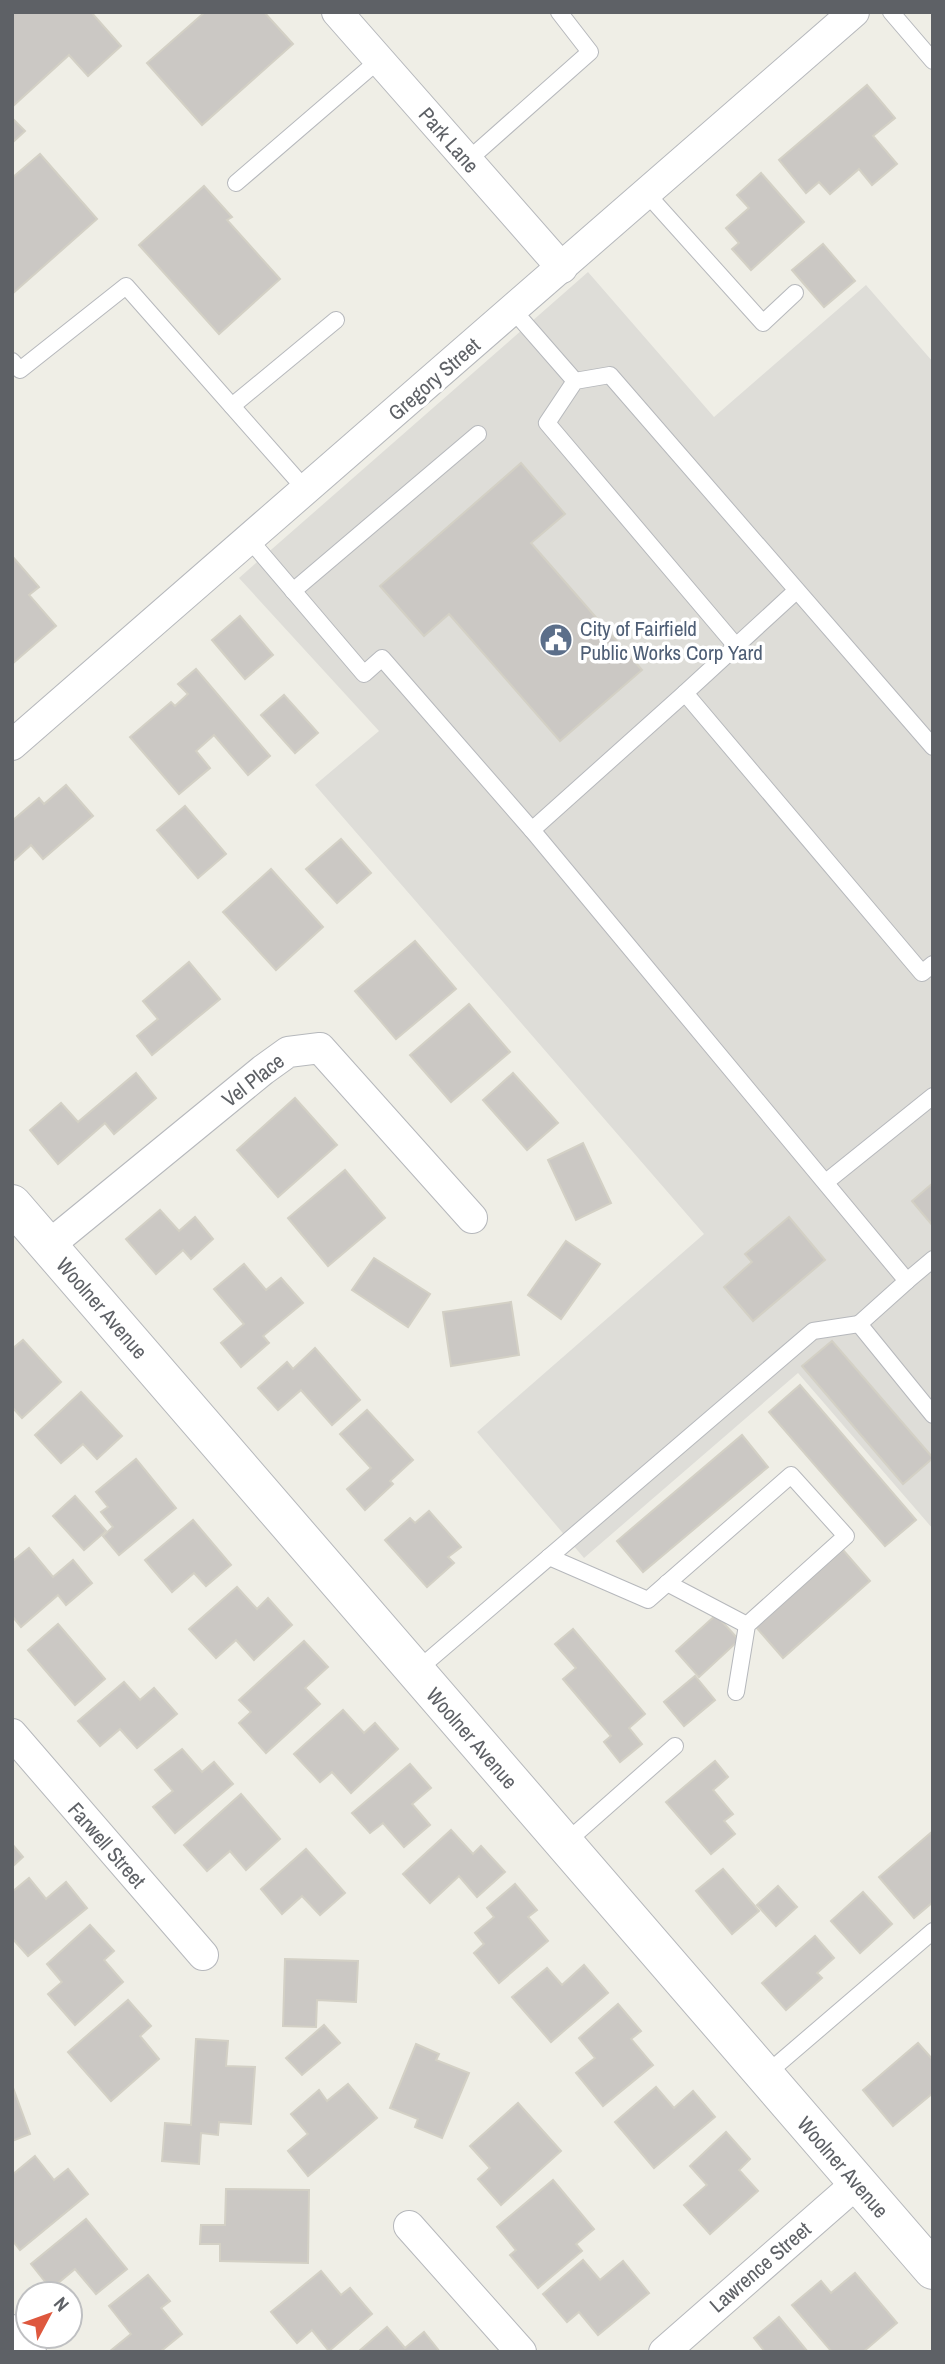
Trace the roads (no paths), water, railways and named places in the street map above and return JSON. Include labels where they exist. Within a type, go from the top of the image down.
[{"type":"street","name":"Gregory Street","points":[[12,745],[854,12]]},
{"type":"street","name":"Park Lane","points":[[342,14],[379,60],[562,268]]},
{"type":"street","name":"Vel Place","points":[[48,1246],[262,1070],[288,1052],[320,1048],[471,1218]]},
{"type":"street","name":"Woolner Avenue","points":[[12,1204],[933,2270]]},
{"type":"street","name":"Farwell Street","points":[[12,1734],[203,1955]]},
{"type":"street","name":"Lawrence Street","points":[[664,2352],[857,2183]]},
{"type":"street","points":[[409,2225],[521,2352]]},
{"type":"street","points":[[12,2330],[31,2352]]},
{"type":"lane","points":[[467,161],[590,52],[559,12]]},
{"type":"lane","points":[[891,12],[933,61]]},
{"type":"lane","points":[[236,183],[379,60]]},
{"type":"lane","points":[[647,194],[763,323],[795,293]]},
{"type":"lane","points":[[12,360],[20,370],[126,286],[306,490]]},
{"type":"lane","points":[[513,310],[575,381]]},
{"type":"lane","points":[[232,406],[335,320]]},
{"type":"lane","points":[[736,646],[547,424],[575,381],[610,375],[933,747]]},
{"type":"lane","points":[[293,591],[478,434]]},
{"type":"lane","points":[[249,539],[364,674],[382,659],[533,830],[907,1280]]},
{"type":"lane","points":[[533,830],[796,591]]},
{"type":"lane","points":[[685,693],[929,974]]},
{"type":"lane","points":[[826,1182],[933,1096]]},
{"type":"lane","points":[[415,1672],[813,1331],[859,1324],[933,1259]]},
{"type":"lane","points":[[859,1324],[933,1415]]},
{"type":"lane","points":[[549,1558],[648,1600],[791,1475],[846,1536],[747,1625],[736,1692]]},
{"type":"lane","points":[[667,1583],[747,1625]]},
{"type":"lane","points":[[563,1844],[675,1746]]},
{"type":"lane","points":[[764,2076],[930,1938]]},
{"type":"place","name":"City of Fairfield Public Works Corp Yard","points":[[556,640]]}]
